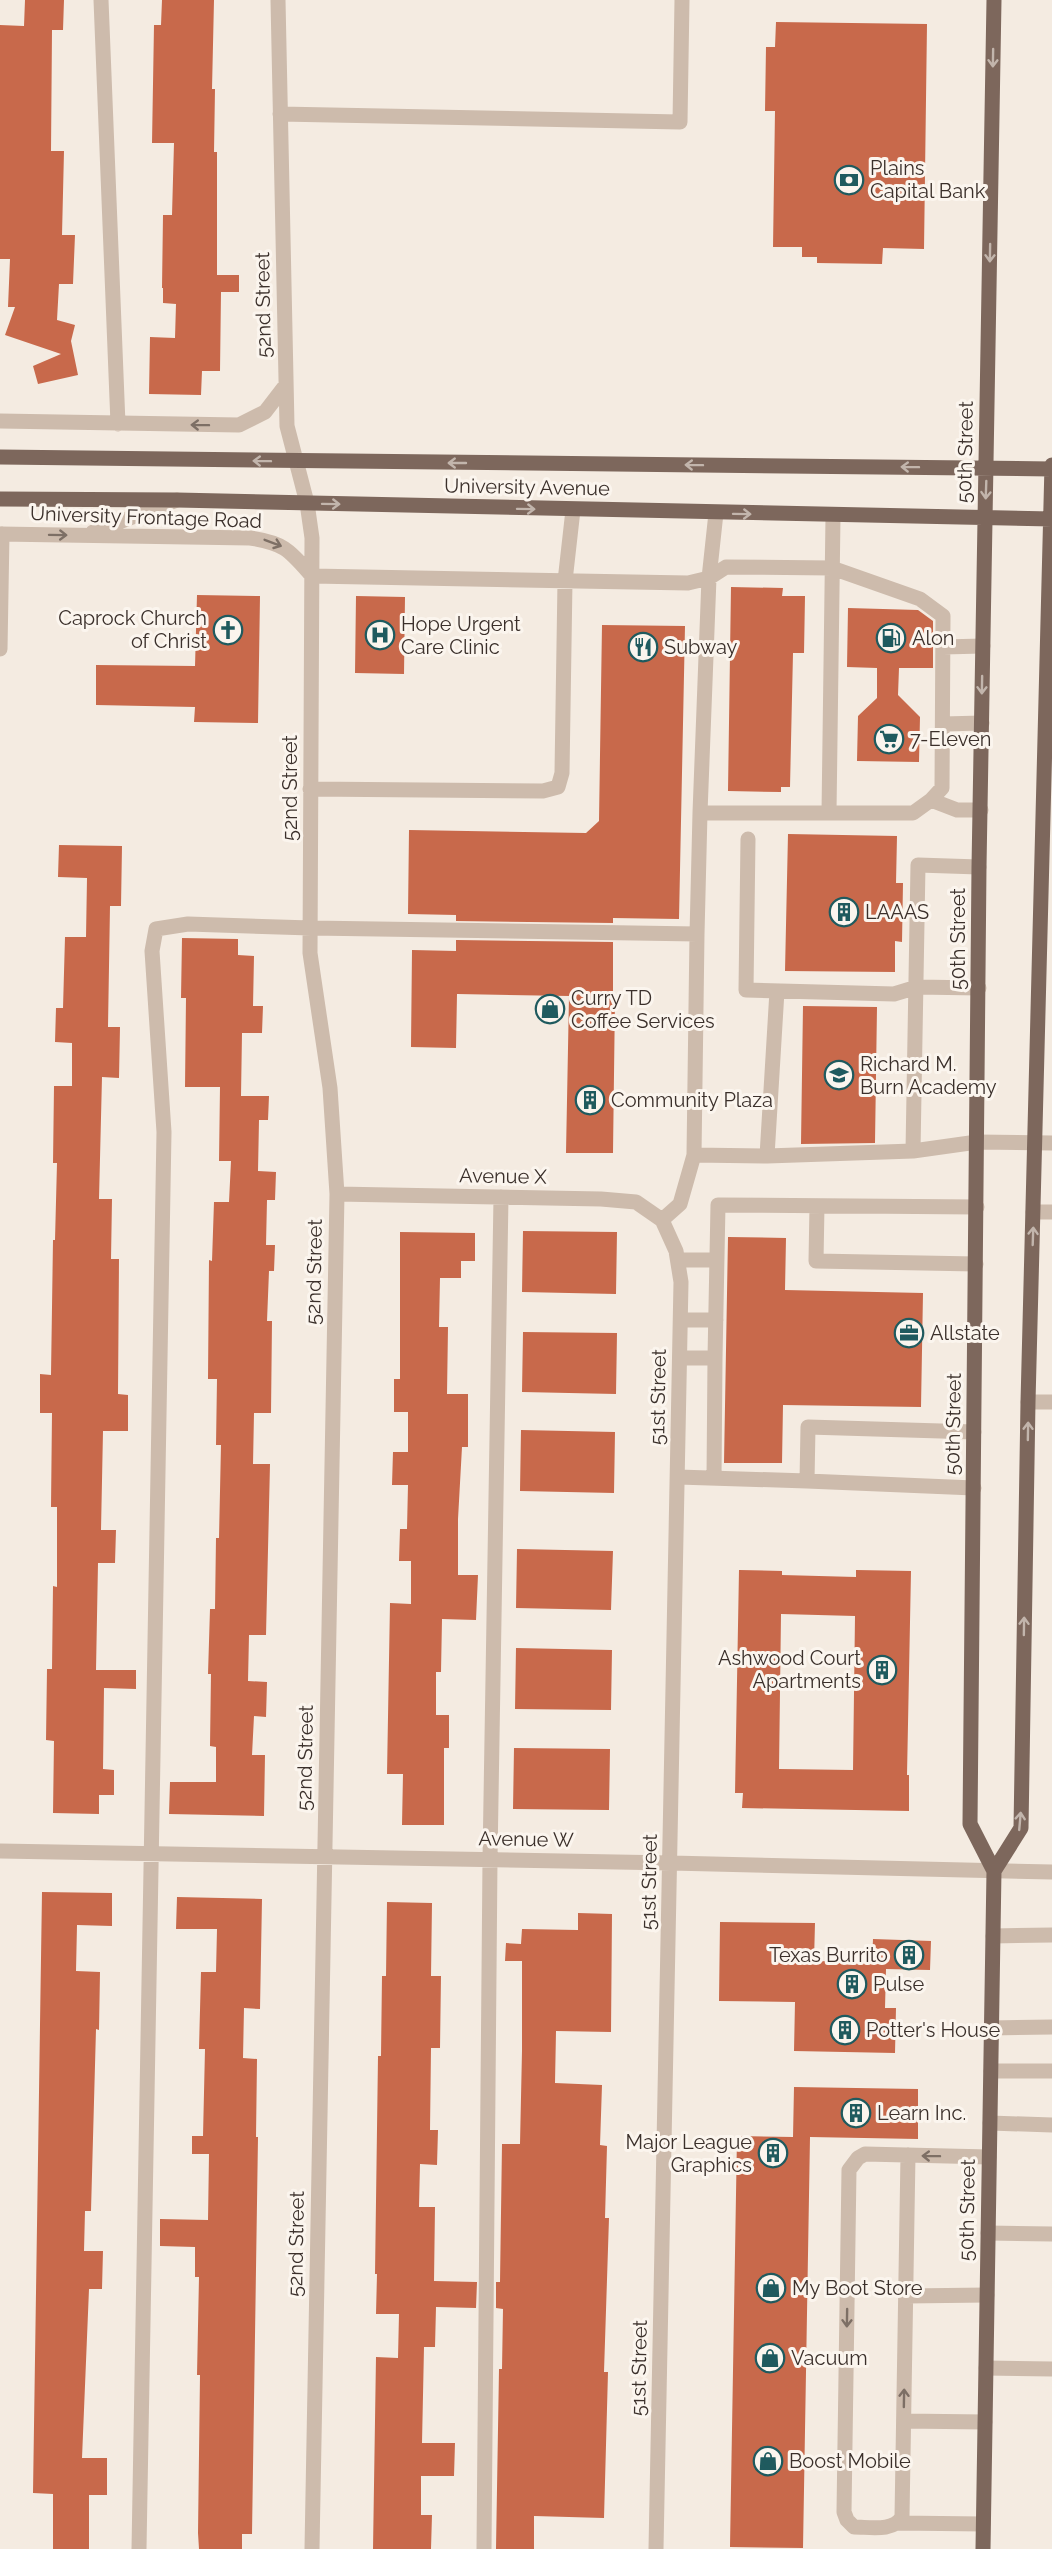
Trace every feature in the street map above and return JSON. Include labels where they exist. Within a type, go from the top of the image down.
[{"type":"main road","name":"50th Street","points":[[983,2549],[994,1871],[970,1824],[979,867],[994,0]]},
{"type":"main road","name":"University Avenue","points":[[0,457],[1052,467]]},
{"type":"main road","points":[[994,1871],[1021,1828],[1033,1212],[1044,1143],[1052,467]]},
{"type":"main road","name":"University Avenue","points":[[0,499],[177,500],[1051,519]]},
{"type":"street","points":[[101,0],[117,424]]},
{"type":"street","name":"52nd Street","points":[[278,0],[287,426],[307,503],[312,538],[310,953],[330,1088],[337,1194],[312,2549]]},
{"type":"street","points":[[280,114],[680,122],[682,0]]},
{"type":"street","points":[[0,421],[239,425],[265,412],[285,386]]},
{"type":"street","points":[[85,535],[177,500]]},
{"type":"street","points":[[310,789],[543,791],[558,787],[562,773],[565,580],[573,510]]},
{"type":"street","points":[[662,1220],[680,1204],[694,1155],[697,934],[708,578],[716,513]]},
{"type":"street","points":[[829,813],[833,516]]},
{"type":"street","points":[[0,649],[1,534]]},
{"type":"street","name":"University Frontage Road","points":[[1,534],[250,538],[273,541],[291,552],[312,576]]},
{"type":"street","points":[[312,576],[688,583],[708,578],[726,567],[832,568],[920,599],[943,616],[942,788],[931,800],[913,813],[700,813]]},
{"type":"street","points":[[943,647],[983,646]]},
{"type":"street","points":[[943,724],[982,723]]},
{"type":"street","points":[[931,800],[957,810],[981,810]]},
{"type":"street","points":[[748,839],[746,990],[894,994],[917,987],[979,988]]},
{"type":"street","points":[[913,1151],[918,865],[979,867]]},
{"type":"street","points":[[139,2549],[164,1132],[152,951],[156,928],[188,924],[697,934]]},
{"type":"street","points":[[767,1156],[777,991]]},
{"type":"street","points":[[694,1155],[767,1156],[913,1151],[977,1142],[1044,1143]]},
{"type":"street","name":"Avenue X","points":[[337,1194],[636,1202],[662,1220]]},
{"type":"street","points":[[484,2549],[490,1859],[501,1197]]},
{"type":"street","points":[[714,1478],[718,1205],[977,1207]]},
{"type":"street","points":[[817,1206],[816,1261],[976,1264]]},
{"type":"street","points":[[1033,1212],[1052,1212]]},
{"type":"street","name":"51st Street","points":[[656,2549],[681,1320],[681,1282],[678,1260],[662,1220]]},
{"type":"street","points":[[678,1260],[717,1260]]},
{"type":"street","points":[[681,1320],[716,1320]]},
{"type":"street","points":[[680,1358],[715,1358]]},
{"type":"street","points":[[1028,1402],[1052,1402]]},
{"type":"street","points":[[807,1481],[808,1426],[974,1432]]},
{"type":"street","points":[[678,1477],[974,1488]]},
{"type":"street","name":"Avenue W","points":[[0,1851],[1052,1872]]},
{"type":"street","points":[[993,1936],[1052,1935]]},
{"type":"street","points":[[991,2028],[1052,2027]]},
{"type":"street","points":[[991,2071],[1052,2071]]},
{"type":"street","points":[[990,2123],[1052,2125]]},
{"type":"street","points":[[983,2524],[898,2523],[890,2527],[854,2527],[846,2520],[844,2512],[849,2170],[858,2158],[865,2154],[989,2157]]},
{"type":"street","points":[[898,2523],[902,2517],[908,2155]]},
{"type":"street","points":[[988,2233],[1052,2234]]},
{"type":"street","points":[[906,2296],[987,2295]]},
{"type":"street","points":[[986,2368],[1052,2369]]},
{"type":"street","points":[[903,2421],[985,2422]]},
{"type":"building","points":[[25,0],[64,0],[63,30],[52,30],[51,151],[64,151],[62,235],[75,235],[73,284],[59,284],[57,320],[75,325],[71,341],[78,375],[38,384],[33,366],[61,354],[5,335],[15,307],[8,307],[10,259],[0,259],[0,25],[24,26]]},
{"type":"building","points":[[162,0],[214,0],[212,89],[215,89],[214,152],[217,152],[217,275],[239,275],[239,292],[221,292],[220,371],[202,371],[201,395],[149,394],[150,337],[175,338],[176,304],[163,303],[162,288],[163,215],[172,215],[174,143],[152,143],[154,25],[161,25]]},
{"type":"building","name":"Plains Capital Bank","points":[[776,22],[927,24],[924,249],[883,248],[882,264],[817,263],[817,257],[802,257],[802,247],[773,247],[775,111],[765,111],[766,47],[775,47]]},
{"type":"building","points":[[731,587],[783,588],[782,596],[805,596],[804,653],[793,653],[790,787],[781,787],[781,792],[728,791]]},
{"type":"building","name":"Caprock Church of Christ","points":[[197,595],[260,596],[258,723],[194,722],[195,707],[96,705],[96,665],[195,666]]},
{"type":"building","name":"Hope Urgent Care Clinic","points":[[356,596],[405,597],[404,674],[355,673]]},
{"type":"building","name":"Alon","points":[[848,608],[918,610],[933,621],[933,668],[899,668],[898,695],[920,717],[919,762],[857,761],[858,716],[877,698],[877,668],[847,667]]},
{"type":"building","points":[[602,625],[685,626],[679,919],[613,918],[613,923],[456,921],[456,915],[408,914],[409,830],[586,833],[599,821]]},
{"type":"building","name":"LAAAS","points":[[788,834],[897,836],[896,883],[903,883],[902,942],[895,941],[895,972],[785,971]]},
{"type":"building","points":[[59,845],[122,846],[121,906],[110,906],[108,1027],[120,1027],[119,1078],[102,1077],[99,1199],[112,1199],[111,1259],[119,1259],[118,1394],[128,1395],[128,1431],[103,1431],[101,1530],[116,1530],[115,1563],[98,1563],[96,1670],[136,1670],[136,1689],[104,1688],[103,1769],[114,1770],[114,1795],[99,1795],[99,1814],[53,1813],[54,1741],[46,1740],[47,1669],[52,1669],[53,1586],[57,1587],[57,1507],[51,1507],[52,1413],[40,1413],[40,1374],[51,1375],[53,1240],[55,1240],[57,1163],[53,1163],[54,1086],[72,1086],[72,1043],[55,1042],[56,1008],[63,1008],[65,937],[86,937],[87,878],[58,877]]},
{"type":"building","points":[[182,938],[238,939],[238,955],[254,956],[253,1006],[263,1006],[262,1033],[242,1033],[241,1096],[269,1096],[268,1120],[259,1120],[258,1171],[276,1172],[275,1200],[267,1200],[266,1245],[275,1245],[274,1271],[269,1271],[267,1321],[272,1321],[271,1413],[254,1413],[253,1464],[270,1464],[266,1635],[249,1635],[248,1681],[267,1682],[266,1717],[254,1716],[252,1755],[265,1755],[264,1816],[169,1814],[170,1782],[216,1782],[216,1747],[210,1746],[211,1674],[208,1674],[210,1609],[215,1609],[221,1445],[216,1445],[217,1379],[208,1379],[209,1260],[212,1261],[214,1202],[229,1202],[231,1161],[219,1161],[220,1087],[185,1087],[186,998],[181,998]]},
{"type":"building","name":"Community Plaza","points":[[456,940],[613,942],[613,997],[615,997],[613,1153],[566,1153],[569,996],[457,994],[456,1048],[411,1047],[412,950],[456,951]]},
{"type":"building","name":"Richard M. Burn Academy","points":[[803,1006],[877,1007],[875,1143],[801,1144]]},
{"type":"building","points":[[523,1231],[617,1232],[616,1294],[522,1292]]},
{"type":"building","points":[[400,1232],[475,1233],[475,1261],[461,1261],[461,1278],[440,1278],[439,1327],[448,1327],[447,1394],[468,1394],[468,1447],[462,1447],[458,1519],[458,1575],[478,1575],[476,1620],[442,1619],[441,1672],[436,1672],[436,1715],[449,1715],[449,1748],[444,1748],[444,1825],[402,1825],[403,1774],[387,1774],[390,1603],[411,1604],[411,1561],[399,1561],[400,1529],[407,1529],[408,1485],[392,1485],[393,1452],[408,1452],[408,1412],[394,1412],[394,1379],[400,1379]]},
{"type":"building","points":[[728,1237],[786,1238],[785,1290],[923,1293],[921,1407],[783,1405],[782,1463],[724,1463]]},
{"type":"building","points":[[523,1332],[617,1333],[616,1394],[522,1392]]},
{"type":"building","points":[[521,1430],[615,1432],[614,1493],[520,1491]]},
{"type":"building","points":[[517,1549],[613,1551],[611,1610],[516,1608]]},
{"type":"building","name":"Ashwood Court Apartments","points":[[739,1570],[782,1571],[782,1575],[856,1577],[856,1570],[911,1571],[907,1775],[909,1775],[909,1811],[742,1808],[743,1793],[735,1793]],"holes":[[[781,1614],[855,1616],[853,1770],[779,1769]]]},
{"type":"building","points":[[516,1648],[612,1650],[611,1710],[515,1709]]},
{"type":"building","points":[[514,1748],[610,1749],[609,1810],[513,1809]]},
{"type":"building","points":[[42,1892],[112,1893],[112,1926],[77,1925],[76,1971],[100,1972],[99,2030],[96,2029],[91,2211],[85,2211],[84,2251],[103,2251],[102,2289],[89,2289],[82,2458],[107,2458],[107,2495],[89,2495],[89,2549],[53,2549],[53,2494],[33,2493]]},
{"type":"building","points":[[177,1897],[262,1899],[260,2009],[244,2008],[243,2058],[257,2059],[256,2137],[258,2137],[252,2534],[242,2534],[242,2549],[199,2549],[200,2375],[197,2375],[199,2277],[195,2277],[195,2247],[160,2246],[160,2219],[208,2220],[209,2154],[192,2154],[192,2136],[203,2136],[205,2049],[199,2049],[201,1972],[216,1972],[217,1929],[176,1929]]},
{"type":"building","points":[[387,1902],[432,1903],[431,1976],[441,1976],[440,2048],[431,2048],[430,2130],[438,2130],[437,2165],[420,2164],[419,2207],[435,2207],[434,2281],[477,2282],[476,2308],[436,2307],[435,2347],[424,2347],[422,2443],[455,2443],[454,2476],[421,2476],[421,2515],[432,2515],[431,2549],[373,2549],[376,2357],[398,2358],[399,2314],[376,2314],[378,2056],[381,2056],[382,1976],[386,1976]]},
{"type":"building","points":[[578,1913],[612,1914],[611,2032],[556,2031],[555,2083],[602,2085],[600,2145],[607,2146],[605,2218],[609,2218],[604,2372],[608,2372],[604,2518],[534,2516],[534,2549],[496,2549],[499,2369],[502,2369],[503,2309],[496,2308],[496,2282],[500,2282],[502,2144],[520,2144],[522,2051],[522,1961],[505,1961],[506,1943],[521,1944],[522,1929],[578,1930]]},
{"type":"building","points":[[720,1922],[815,1923],[814,1961],[872,1962],[873,1939],[931,1941],[930,1970],[886,1969],[885,2008],[896,2008],[895,2053],[794,2051],[795,2002],[719,2001]]},
{"type":"building","points":[[794,2087],[918,2089],[918,2139],[810,2137],[803,2548],[730,2547],[737,2136],[793,2137]]},
{"type":"place","name":"Plains Capital Bank","points":[[849,180]]},
{"type":"place","name":"Caprock Church of Christ","points":[[228,630]]},
{"type":"place","name":"Hope Urgent Care Clinic","points":[[380,635]]},
{"type":"place","name":"Alon","points":[[891,638]]},
{"type":"place","name":"Subway","points":[[643,647]]},
{"type":"place","name":"7-Eleven","points":[[889,739]]},
{"type":"place","name":"LAAAS","points":[[844,912]]},
{"type":"place","name":"Curry TD Coffee Services","points":[[550,1009]]},
{"type":"place","name":"Richard M. Burn Academy","points":[[839,1075]]},
{"type":"place","name":"Community Plaza","points":[[590,1100]]},
{"type":"place","name":"Allstate","points":[[909,1333]]},
{"type":"place","name":"Ashwood Court Apartments","points":[[882,1670]]},
{"type":"place","name":"Texas Burrito","points":[[909,1955]]},
{"type":"place","name":"Pulse","points":[[852,1984]]},
{"type":"place","name":"Potter's House","points":[[845,2030]]},
{"type":"place","name":"Learn Inc.","points":[[856,2113]]},
{"type":"place","name":"Major League Graphics","points":[[773,2153]]},
{"type":"place","name":"My Boot Store","points":[[771,2288]]},
{"type":"place","name":"Vacuum","points":[[770,2358]]},
{"type":"place","name":"Boost Mobile","points":[[768,2461]]}]
